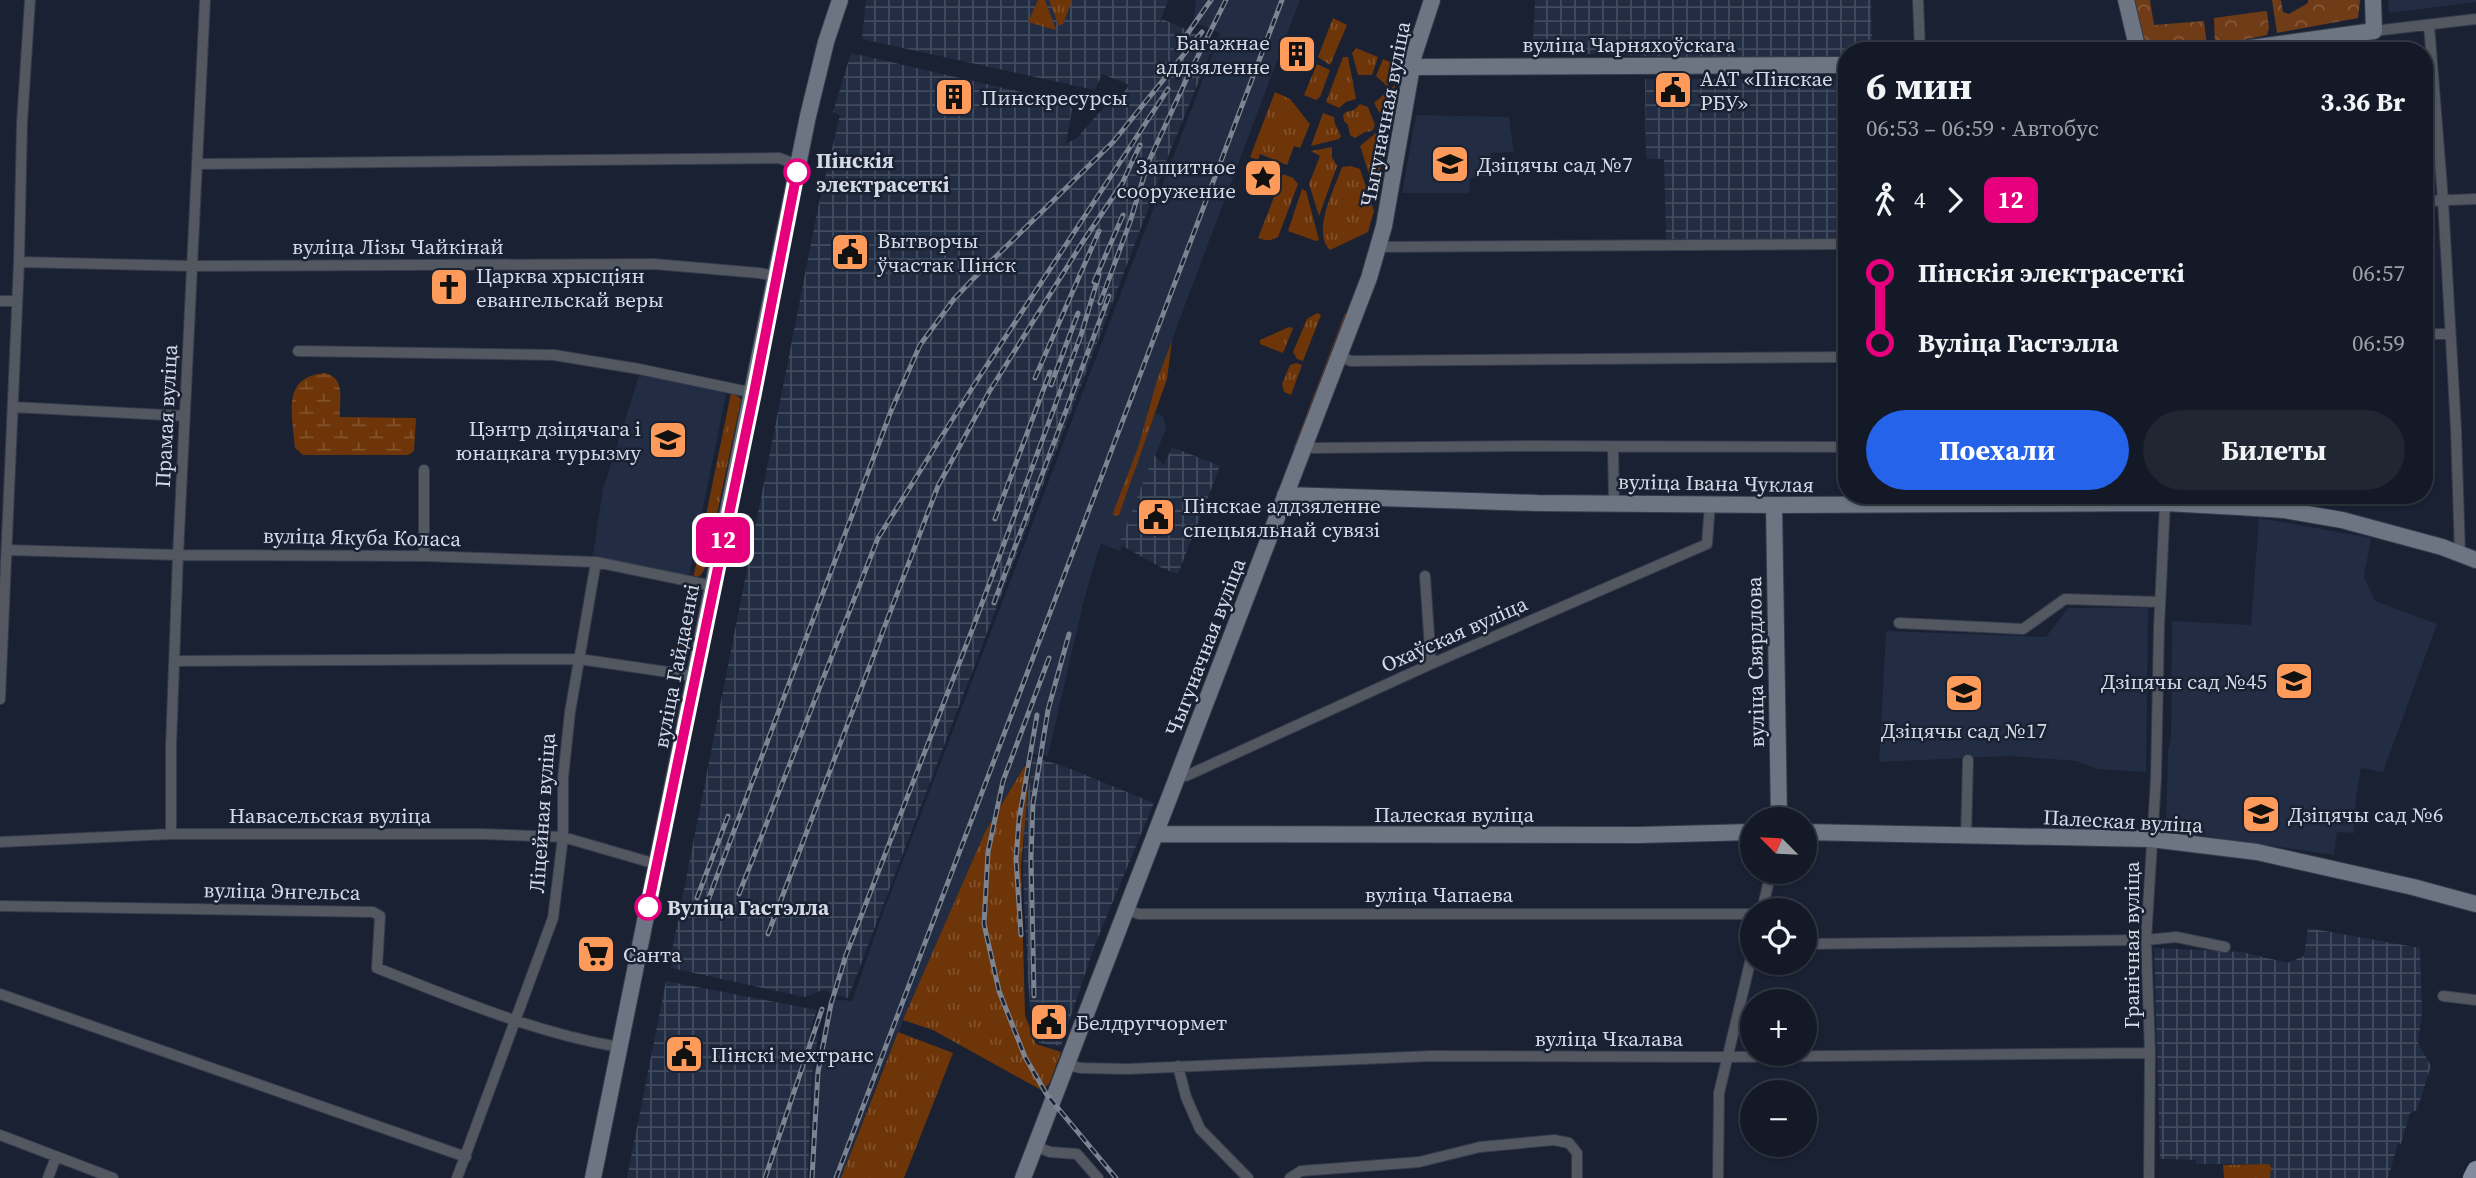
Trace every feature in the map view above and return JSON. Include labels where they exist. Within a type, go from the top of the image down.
[{"type":"main road","points":[[2472,1178],[2476,1170]]},
{"type":"street","points":[[0,699],[7,550],[5,465],[13,407],[22,123],[30,0]]},
{"type":"street","name":"Прамая вуліца","points":[[171,834],[171,746],[178,555],[205,0]]},
{"type":"street","name":"вуліца Гайдаенкі","points":[[593,1178],[798,165],[826,42],[840,0]]},
{"type":"street","name":"Чыгуначная вуліца","points":[[1023,1178],[1378,247],[1422,24],[1432,0]]},
{"type":"street","points":[[1919,0],[1920,42]]},
{"type":"street","points":[[2126,0],[2136,42]]},
{"type":"street","points":[[2373,0],[2374,31]]},
{"type":"street","points":[[2294,42],[2476,19]]},
{"type":"street","points":[[2429,25],[2430,42]]},
{"type":"street","name":"вуліца Чарняхоўскага","points":[[1413,66],[1838,65]]},
{"type":"street","points":[[2433,75],[2456,429],[2459,554]]},
{"type":"street","points":[[197,164],[779,158],[798,165]]},
{"type":"street","points":[[2433,201],[2476,199]]},
{"type":"street","points":[[1378,247],[1838,244]]},
{"type":"street","name":"вуліца Лізы Чайкінай","points":[[19,262],[192,266],[654,264],[776,276]]},
{"type":"street","points":[[0,301],[17,301]]},
{"type":"street","points":[[2433,334],[2450,334]]},
{"type":"street","points":[[298,351],[554,355],[639,369],[754,393]]},
{"type":"street","points":[[1338,356],[1351,361],[1838,357]]},
{"type":"street","points":[[13,407],[185,416]]},
{"type":"street","points":[[1305,444],[1312,447],[1838,447]]},
{"type":"street","points":[[1613,448],[1614,502]]},
{"type":"street","points":[[424,470],[424,556]]},
{"type":"street","name":"вуліца Івана Чуклая","points":[[1285,495],[1538,503],[1970,504]]},
{"type":"street","name":"Охаўская вуліца","points":[[1179,774],[1186,776],[1431,664],[1707,544],[1710,504]]},
{"type":"street","name":"Гранічная вуліца","points":[[2148,1178],[2150,1053],[2146,940],[2151,839],[2154,830],[2165,504]]},
{"type":"street","name":"вуліца Івана Чуклая","points":[[2241,504],[2342,520],[2410,537],[2476,561]]},
{"type":"street","name":"вуліца Свярдлова","points":[[1774,505],[1779,807]]},
{"type":"street","name":"вуліца Якуба Коласа","points":[[7,550],[178,555],[424,556],[596,562],[713,586]]},
{"type":"street","name":"Ліцейная вуліца","points":[[457,1178],[553,918],[564,837],[563,778],[570,712],[596,562]]},
{"type":"street","points":[[1426,576],[1431,664]]},
{"type":"street","points":[[1899,623],[2023,629],[2065,599],[2160,602]]},
{"type":"street","points":[[176,662],[579,659],[695,676]]},
{"type":"street","points":[[1966,837],[1968,760]]},
{"type":"street","name":"Палеская вуліца","points":[[1156,834],[1639,835],[1740,832]]},
{"type":"street","name":"Палеская вуліца","points":[[1817,832],[2151,839],[2257,852],[2476,904]]},
{"type":"street","name":"Навасельская вуліца","points":[[0,842],[171,834],[481,834],[564,837],[656,864]]},
{"type":"street","name":"вуліца Энгельса","points":[[0,906],[373,912],[380,916],[377,968],[514,1021],[619,1047]]},
{"type":"street","name":"вуліца Чапаева","points":[[1127,910],[1139,914],[1740,914]]},
{"type":"street","points":[[1817,944],[2146,940],[2176,937],[2225,947]]},
{"type":"street","points":[[1718,1178],[1719,1093],[1747,975]]},
{"type":"street","points":[[0,994],[466,1157]]},
{"type":"street","points":[[2443,996],[2476,1000]]},
{"type":"street","name":"вуліца Чкалава","points":[[1067,1065],[1128,1069],[1431,1056],[1726,1057],[2150,1053]]},
{"type":"street","points":[[1178,1066],[1186,1097],[1200,1129],[1248,1178]]},
{"type":"street","points":[[0,1135],[113,1178]]},
{"type":"street","points":[[1290,1178],[1301,1171],[1419,1162],[1480,1147],[1554,1140],[1569,1143],[1577,1153],[1577,1178]]},
{"type":"street","points":[[1035,1146],[1050,1152],[1077,1154],[1098,1178]]},
{"type":"street","points":[[48,1178],[57,1157]]},
{"type":"shaded area","points":[[866,0],[1168,0],[1153,41],[1162,19],[1215,42],[1171,149],[848,998],[822,990],[805,997],[671,968],[672,950],[819,203],[840,115],[833,112],[851,53],[1069,103],[1072,109],[1066,143],[1076,139],[1114,96],[1121,96],[1129,85],[1102,74],[1095,90],[862,39]]},
{"type":"shaded area","points":[[1196,0],[1300,0],[1148,410],[1163,416],[1166,428],[1120,551],[1101,544],[1097,555],[1048,756],[1031,754],[985,832],[882,1070],[841,1178],[810,1178],[813,1079],[829,999],[852,1001],[881,918],[1208,66],[1220,33],[1193,22]]},
{"type":"shaded area","points":[[1535,0],[1871,0],[1872,42],[1838,42],[1838,57],[1674,57],[1533,52]]},
{"type":"shaded area","points":[[2388,0],[2476,0],[2476,2],[2389,13]]},
{"type":"shaded area","points":[[1645,79],[1838,79],[1838,239],[1666,239],[1664,159],[1646,159]]},
{"type":"shaded area","name":"Дзіцячы сад №7","points":[[1416,115],[1509,117],[1514,152],[1491,153],[1494,175],[1470,178],[1469,193],[1402,193]]},
{"type":"shaded area","name":"Цэнтр дзіцячага і юнацкага турызму","points":[[640,373],[727,390],[689,576],[601,559],[593,555],[603,489]]},
{"type":"shaded area","points":[[1172,447],[1220,466],[1178,574],[1119,544],[1154,455],[1164,465]]},
{"type":"shaded area","name":"Дзіцячы сад №45","points":[[2259,518],[2371,538],[2364,577],[2375,601],[2437,624],[2383,772],[2361,768],[2354,833],[2337,832],[2334,855],[2166,830],[2168,751],[2171,737],[2172,621],[2251,625]]},
{"type":"shaded area","points":[[2068,608],[2148,608],[2146,772],[2097,769],[2077,761],[2010,756],[1879,762],[1886,631],[2046,637]]},
{"type":"shaded area","points":[[1033,757],[1063,766],[1154,803],[1094,947],[1061,1046],[1039,1043],[1031,1017],[1023,876],[1024,821]]},
{"type":"shaded area","points":[[2308,928],[2420,948],[2422,1013],[2418,1043],[2431,1066],[2417,1110],[2410,1113],[2401,1144],[2398,1143],[2388,1178],[2270,1178],[2269,1164],[2196,1164],[2196,1160],[2160,1159],[2154,948],[2242,952],[2288,963],[2304,956]]},
{"type":"shaded area","name":"Пінскі мехтранс","points":[[666,981],[817,1010],[810,1030],[818,1035],[812,1076],[808,1178],[627,1178]]},
{"type":"green space","points":[[1038,0],[1045,0],[1056,30],[1028,22]]},
{"type":"green space","points":[[1049,0],[1072,0],[1063,24],[1059,26]]},
{"type":"green space","points":[[2130,0],[2150,0],[2154,25],[2204,21],[2207,42],[2140,42]]},
{"type":"green space","points":[[2272,0],[2281,0],[2283,12],[2289,14],[2308,3],[2308,0],[2360,0],[2358,18],[2277,33]]},
{"type":"green space","points":[[2265,11],[2269,28],[2267,35],[2234,42],[2215,42],[2214,18]]},
{"type":"green space","points":[[1333,18],[1347,25],[1330,65],[1318,57]]},
{"type":"green space","points":[[1356,48],[1378,57],[1372,75],[1358,75],[1352,53]]},
{"type":"green space","points":[[1343,57],[1348,57],[1356,99],[1339,108],[1326,102]]},
{"type":"green space","points":[[1383,59],[1397,65],[1396,78],[1387,86],[1376,76]]},
{"type":"green space","points":[[1317,64],[1330,70],[1320,97],[1316,100],[1304,95]]},
{"type":"green space","points":[[1395,85],[1390,125],[1385,126],[1381,124],[1382,117],[1374,103]]},
{"type":"green space","points":[[1275,92],[1290,99],[1310,124],[1300,148],[1294,146],[1287,165],[1260,154],[1258,160],[1250,157]]},
{"type":"green space","points":[[1360,104],[1368,107],[1375,125],[1372,131],[1355,138],[1350,135],[1343,115]]},
{"type":"green space","points":[[1323,113],[1334,117],[1341,136],[1339,139],[1311,146]]},
{"type":"green space","points":[[1376,133],[1385,137],[1377,199],[1360,146]]},
{"type":"green space","points":[[1332,147],[1332,157],[1337,166],[1319,216],[1309,184],[1320,156],[1311,151]]},
{"type":"green space","points":[[1342,167],[1360,169],[1374,211],[1368,232],[1330,250],[1323,232],[1326,210]]},
{"type":"green space","points":[[1283,174],[1293,178],[1298,184],[1278,237],[1268,240],[1258,238]]},
{"type":"green space","points":[[1302,189],[1306,191],[1319,240],[1316,241],[1288,231]]},
{"type":"green space","points":[[1317,313],[1321,315],[1303,361],[1297,359],[1293,352],[1307,319]]},
{"type":"green space","points":[[1345,313],[1348,314],[1298,448],[1294,447]]},
{"type":"green space","points":[[1289,327],[1293,328],[1283,353],[1260,344],[1260,340]]},
{"type":"green space","points":[[1172,341],[1167,379],[1119,515],[1114,516],[1138,448],[1157,380]]},
{"type":"green space","points":[[1290,365],[1302,365],[1291,395],[1284,392],[1282,384]]},
{"type":"green space","points":[[326,373],[339,385],[340,417],[416,418],[414,451],[408,455],[303,455],[295,448],[292,399],[295,389],[301,381]]},
{"type":"green space","points":[[731,393],[741,400],[706,566],[701,575],[693,579]]},
{"type":"green space","points":[[692,587],[700,594],[686,661],[676,667]]},
{"type":"green space","points":[[1030,765],[1021,866],[1025,1015],[1036,1044],[1061,1052],[1050,1082],[1043,1091],[933,1030],[903,1020],[985,832],[1024,767]]},
{"type":"green space","points":[[898,1032],[953,1053],[904,1178],[841,1178]]},
{"type":"green space","points":[[2269,1164],[2270,1178],[2224,1178],[2223,1165]]},
{"type":"railway","points":[[1183,40],[1211,0]]},
{"type":"railway","points":[[1100,303],[1130,222],[1148,163],[1226,0]]},
{"type":"railway","points":[[836,1178],[1282,0]]},
{"type":"railway","points":[[707,903],[891,411],[920,345],[954,299],[972,280],[1113,142],[1202,32]]},
{"type":"railway","points":[[739,894],[878,538],[974,385],[1168,89]]},
{"type":"railway","points":[[1119,190],[1140,145]]},
{"type":"railway","points":[[768,934],[938,486],[989,392],[1123,182]]},
{"type":"railway","points":[[1094,282],[1123,215]]},
{"type":"railway","points":[[1035,378],[1099,231]]},
{"type":"railway","points":[[812,1178],[818,1072],[831,1004],[846,955],[974,625],[1081,335],[1099,275]]},
{"type":"railway","points":[[994,603],[1109,296]]},
{"type":"railway","points":[[1051,385],[1078,313]]},
{"type":"railway","points":[[995,519],[1050,372]]},
{"type":"railway","points":[[1034,996],[1031,857],[1033,803],[1048,710],[1069,634]]},
{"type":"railway","points":[[1049,658],[1003,781],[988,852],[984,924],[999,991],[1025,1057],[1047,1095],[1116,1178]]},
{"type":"railway","points":[[1021,935],[1016,859],[1019,820],[1037,715]]},
{"type":"railway","points":[[697,898],[728,816]]},
{"type":"railway","points":[[765,1178],[822,1009]]},
{"type":"bus line","name":"12","points":[[648,907],[797,172]]},
{"type":"place","name":"Багажнае аддзяленне","points":[[1297,54]]},
{"type":"place","name":"ААТ «Пінскае РБУ»","points":[[1673,90]]},
{"type":"place","name":"Пинскресурсы","points":[[954,97]]},
{"type":"place","name":"Дзіцячы сад №7","points":[[1450,164]]},
{"type":"place","name":"Пінскія электрасеткі","points":[[797,172]]},
{"type":"place","name":"Защитное сооружение","points":[[1263,178]]},
{"type":"place","name":"Вытворчы ўчастак Пінск","points":[[850,252]]},
{"type":"place","name":"Царква хрысціян евангельскай веры","points":[[449,287]]},
{"type":"place","name":"Цэнтр дзіцячага і юнацкага турызму","points":[[668,440]]},
{"type":"place","name":"Пінскае аддзяленне спецыяльнай сувязі","points":[[1156,517]]},
{"type":"place","name":"Дзіцячы сад №45","points":[[2294,681]]},
{"type":"place","name":"Дзіцячы сад №17","points":[[1964,693]]},
{"type":"place","name":"Дзіцячы сад №6","points":[[2261,814]]},
{"type":"place","name":"Вуліца Гастэлла","points":[[648,907]]},
{"type":"place","name":"Санта","points":[[596,954]]},
{"type":"place","name":"Белдругчормет","points":[[1049,1022]]},
{"type":"place","name":"Пінскі мехтранс","points":[[684,1054]]}]
